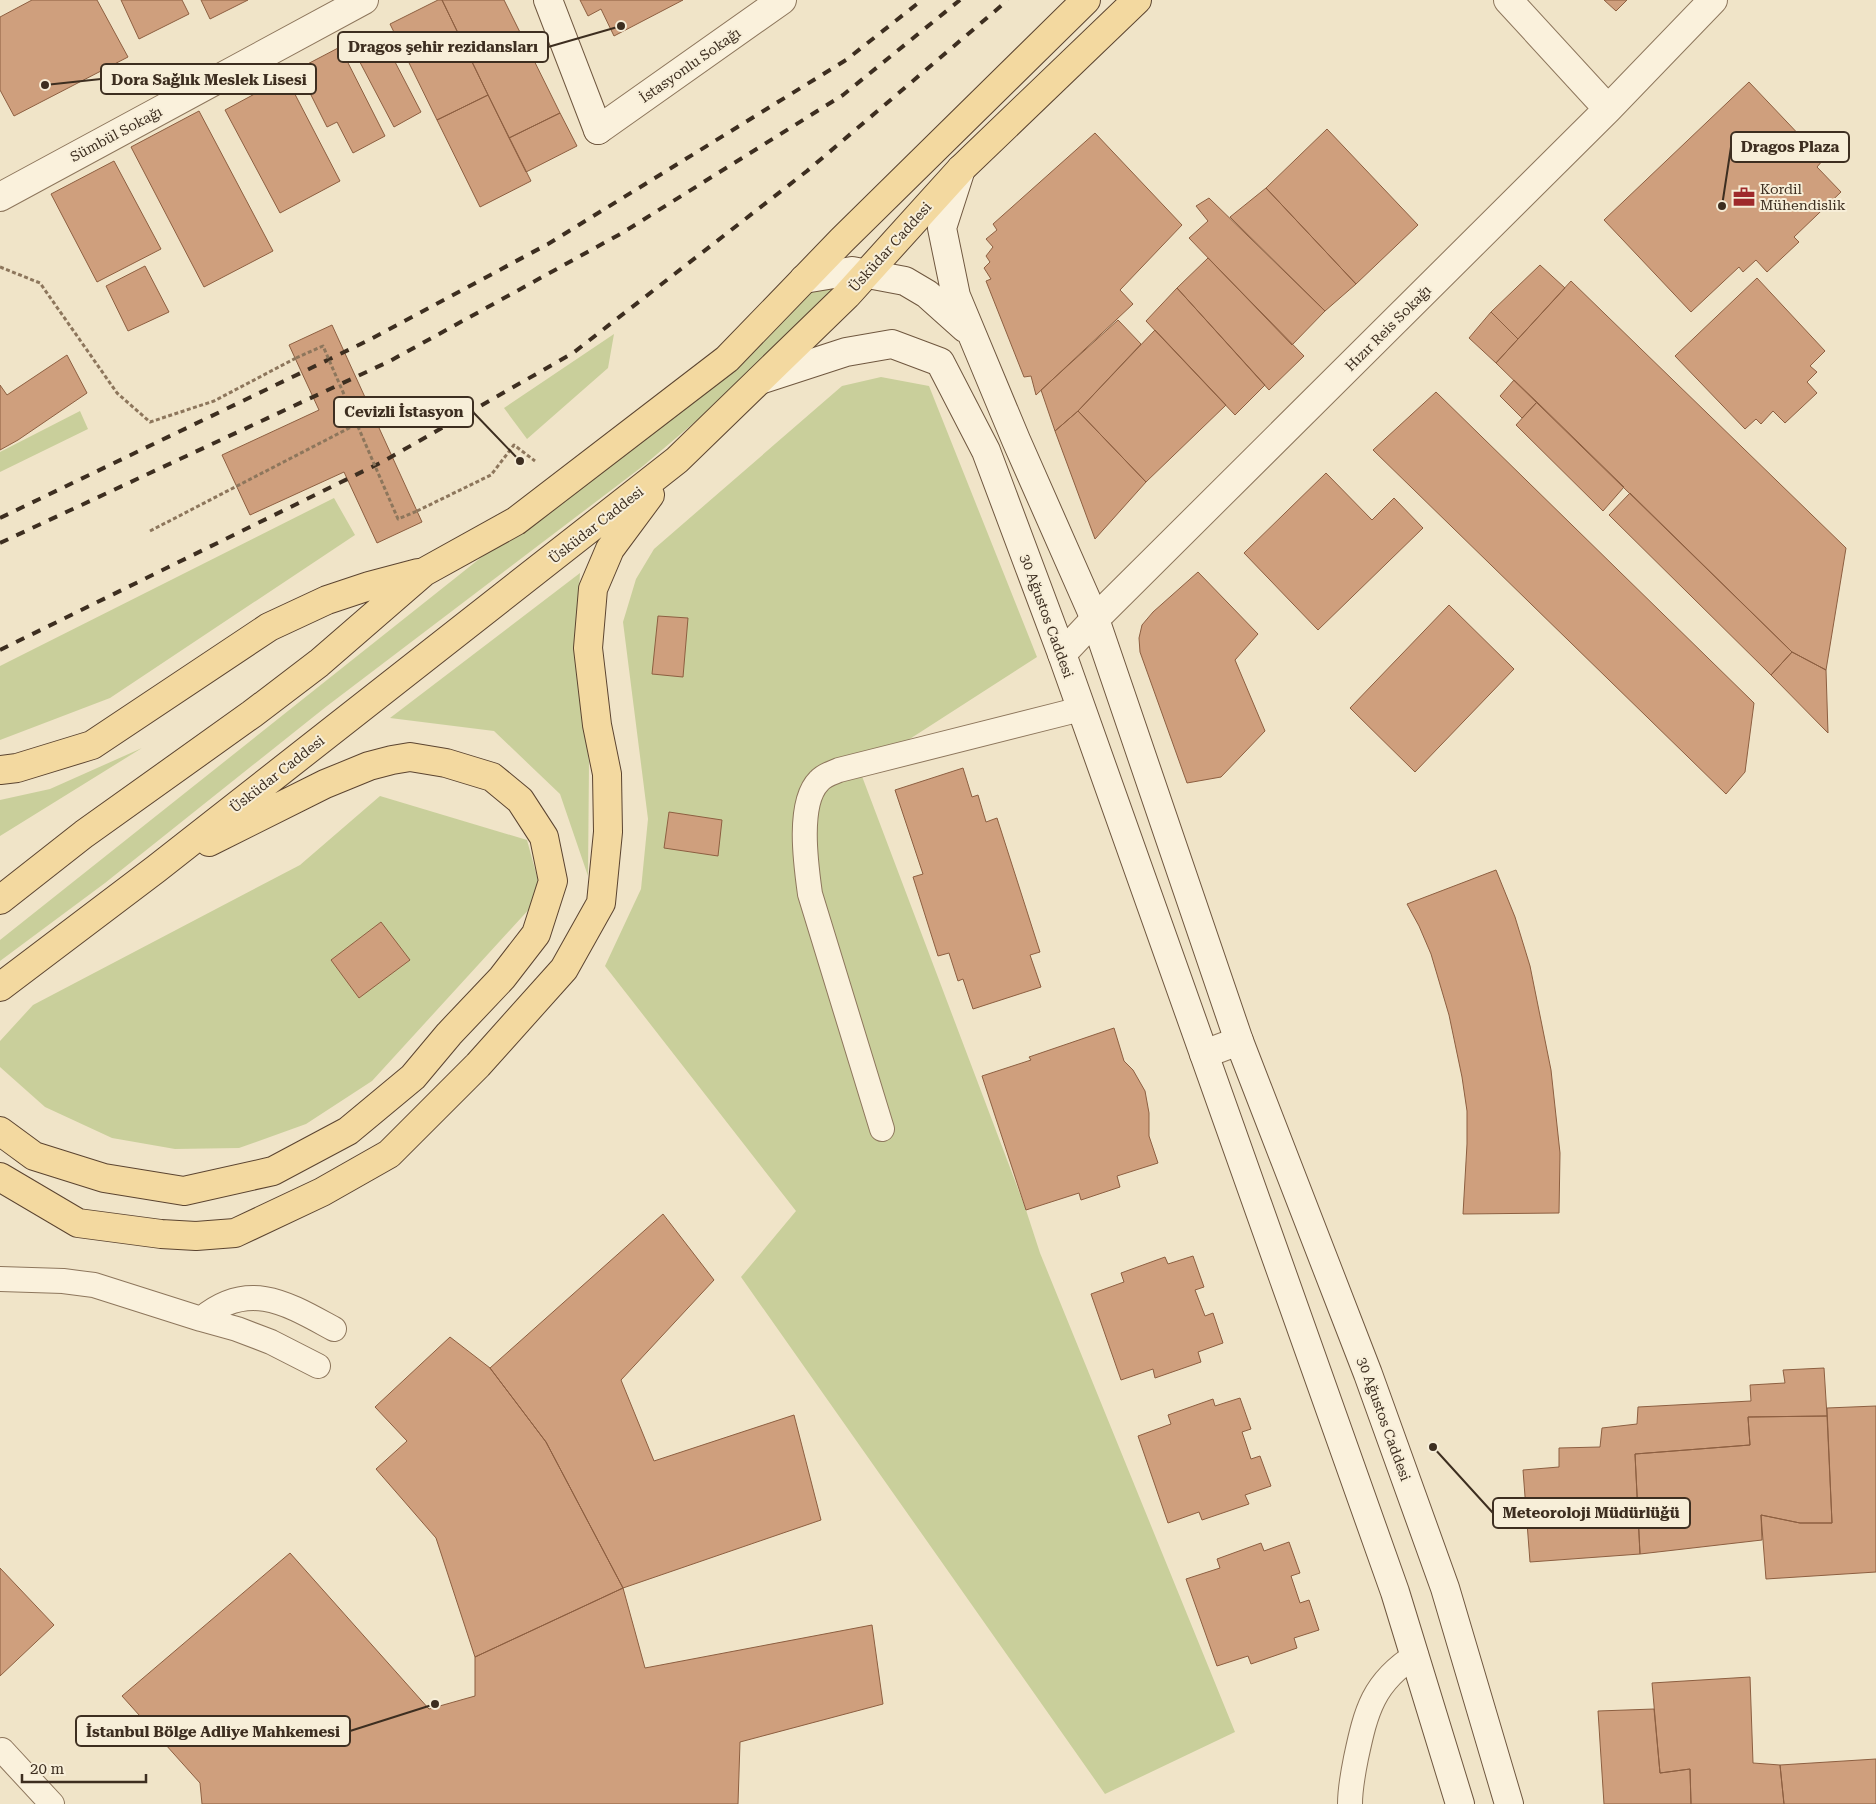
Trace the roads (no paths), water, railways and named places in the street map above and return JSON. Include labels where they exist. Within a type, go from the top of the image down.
[{"type":"main road","points":[[0,900],[84,834],[252,714],[312,668],[424,572],[516,522],[727,359],[804,279],[1086,0]]},
{"type":"main road","name":"Üsküdar Caddesi","points":[[0,988],[156,869],[678,460],[866,273],[961,168],[1137,0]]},
{"type":"main road","points":[[0,1177],[78,1223],[161,1234],[196,1236],[235,1233],[322,1192],[389,1154],[478,1065],[564,969],[601,903],[608,832],[606,774],[597,725],[588,648],[592,589],[610,549],[640,506],[678,460]]},
{"type":"main road","points":[[9,769],[92,745],[269,627],[327,600],[369,586],[424,572]]},
{"type":"main road","points":[[0,1131],[34,1156],[43,1159],[104,1178],[184,1191],[274,1171],[348,1131],[413,1078],[450,1034],[502,978],[536,934],[553,881],[544,837],[520,800],[492,777],[446,763],[410,757],[369,766],[326,784],[156,869]]},
{"type":"street","name":"Sümbül Sokağı","points":[[0,197],[364,0]]},
{"type":"street","name":"İstasyonlu Sokağı","points":[[548,0],[598,130],[782,0]]},
{"type":"street","points":[[1508,0],[1608,109]]},
{"type":"street","name":"Hızır Reis Sokağı","points":[[1062,654],[1094,619],[1608,109],[1713,0]]},
{"type":"street","name":"30 Ağustos Caddesi","points":[[961,168],[942,228],[956,296],[1094,619],[1239,1041],[1368,1374],[1442,1579],[1509,1804]]},
{"type":"street","name":"30 Ağustos Caddesi","points":[[804,279],[852,271],[906,282],[927,294],[972,334]]},
{"type":"street","name":"30 Ağustos Caddesi","points":[[760,380],[846,352],[892,344],[940,362],[986,451],[1062,654],[1389,1573],[1416,1655],[1460,1804]]},
{"type":"street","points":[[1204,1054],[1239,1041]]},
{"type":"lane","points":[[882,1129],[810,894],[805,863],[805,834],[811,792],[820,780],[840,770],[1081,709]]},
{"type":"lane","points":[[0,1280],[55,1281],[94,1285],[237,1329],[271,1342],[318,1366]]},
{"type":"lane","points":[[201,1319],[212,1310],[224,1304],[249,1298],[263,1299],[290,1305],[334,1329]]},
{"type":"lane","points":[[1350,1804],[1354,1771],[1367,1713],[1386,1678],[1400,1665],[1416,1655]]},
{"type":"lane","points":[[0,1752],[2,1750],[52,1804]]},
{"type":"railway","points":[[0,518],[367,341],[548,244],[846,60],[922,0]]},
{"type":"railway","points":[[0,543],[390,361],[622,233],[843,95],[960,0]]},
{"type":"railway","points":[[0,650],[384,461],[573,353],[807,171],[1008,0]]},
{"type":"place","name":"Dragos şehir rezidansları","points":[[621,26]]},
{"type":"place","name":"Dora Sağlık Meslek Lisesi","points":[[45,85]]},
{"type":"place","name":"Kordil Mühendislik","points":[[1744,197]]},
{"type":"place","name":"Dragos Plaza","points":[[1722,206]]},
{"type":"place","name":"Cevizli İstasyon","points":[[520,461]]},
{"type":"place","name":"Meteoroloji Müdürlüğü","points":[[1433,1447]]},
{"type":"place","name":"İstanbul Bölge Adliye Mahkemesi","points":[[435,1704]]}]
